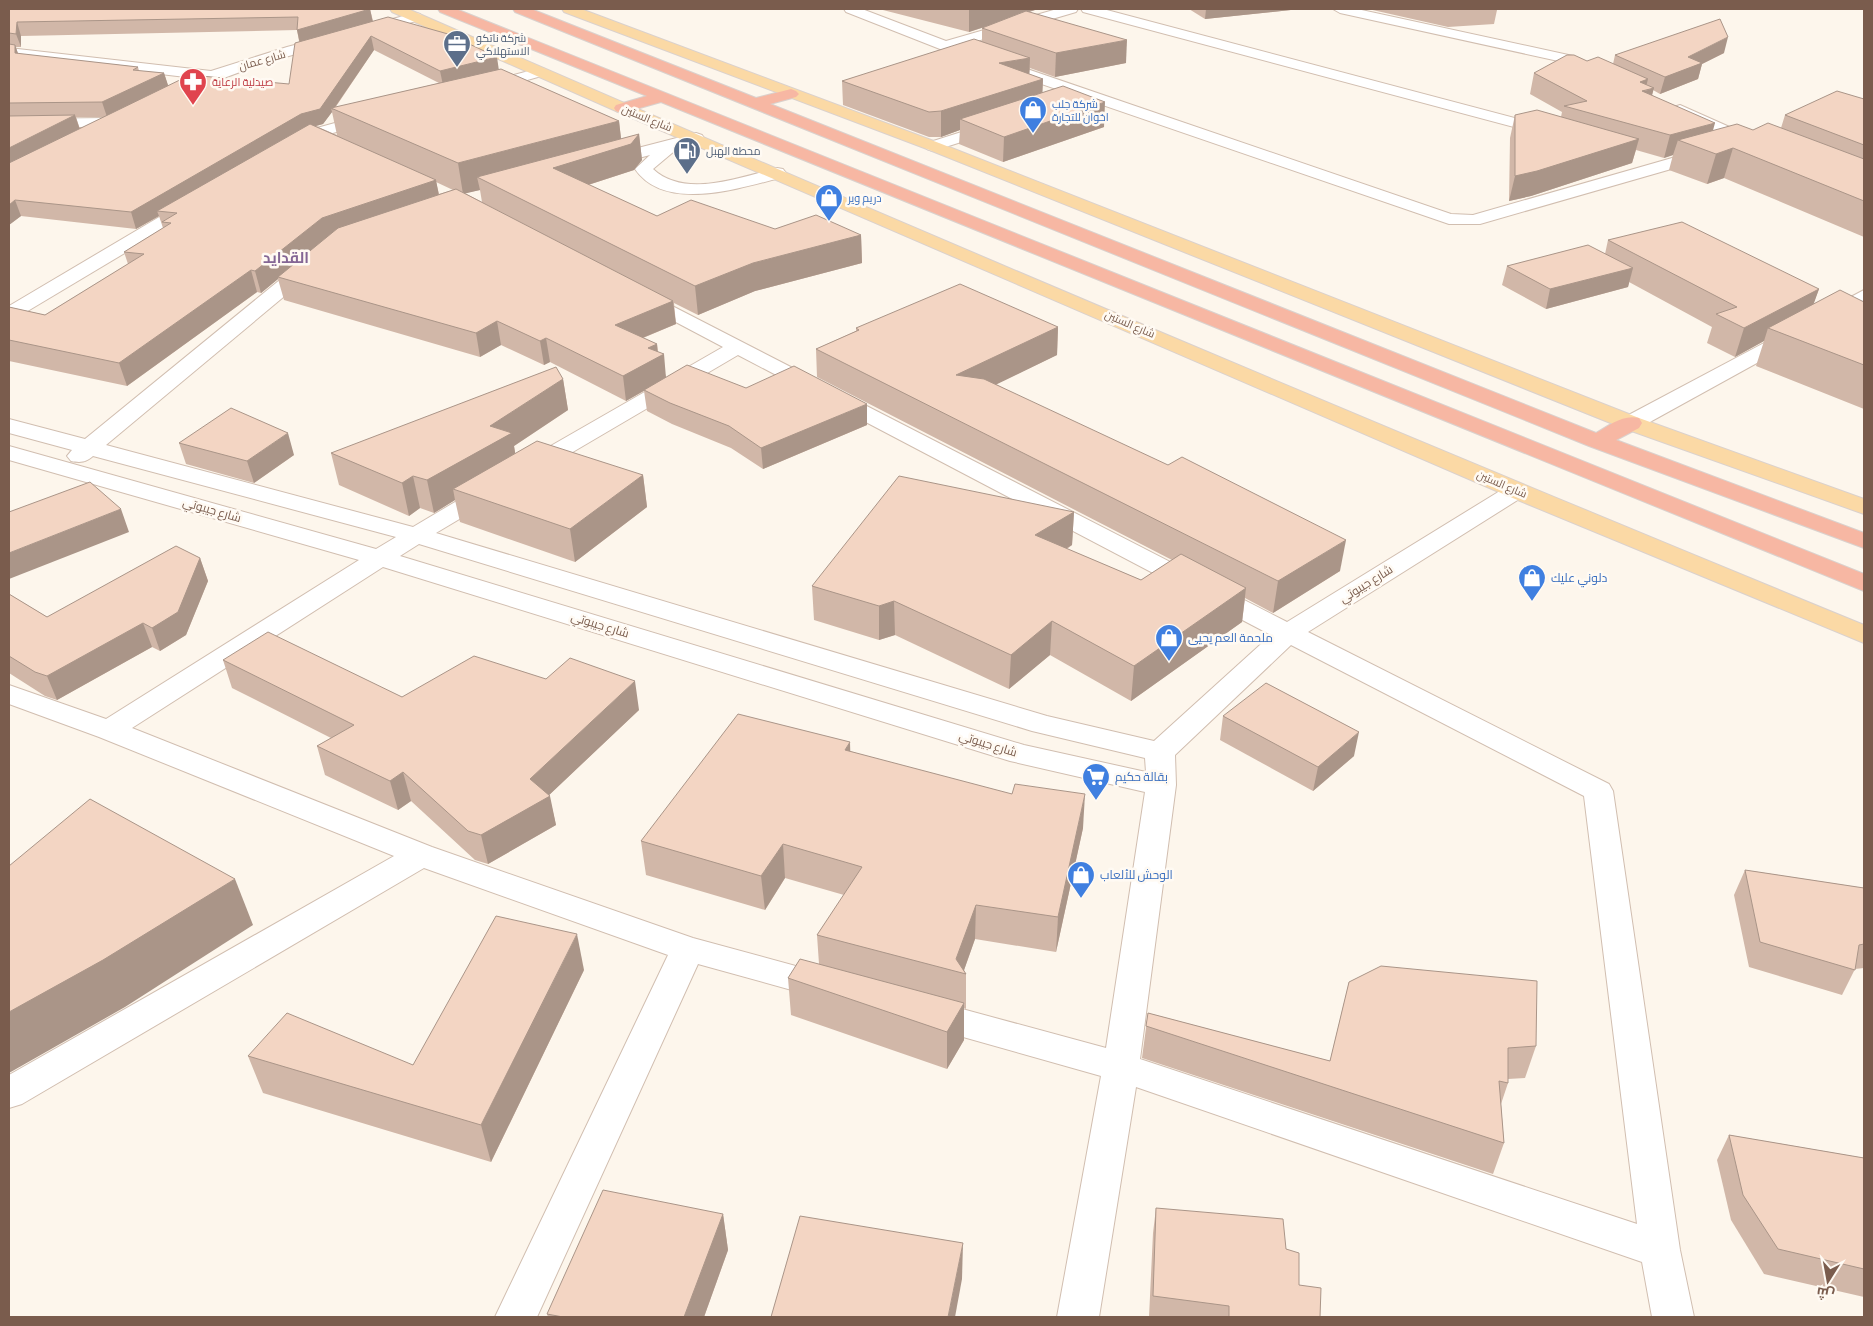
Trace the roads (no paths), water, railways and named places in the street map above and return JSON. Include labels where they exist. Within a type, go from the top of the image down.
[{"type":"highway","name":"شارع الستين","points":[[445,9],[1864,583]]},
{"type":"highway","points":[[520,9],[1597,441],[1864,541]]},
{"type":"highway","points":[[755,103],[791,94]]},
{"type":"highway","points":[[622,108],[660,97]]},
{"type":"highway","points":[[1597,441],[1631,423]]},
{"type":"main road","points":[[569,9],[933,146],[1631,423],[1864,507]]},
{"type":"main road","name":"شارع الستين","points":[[406,13],[622,108],[777,172],[1516,490],[1864,635]]},
{"type":"street","points":[[851,9],[945,46],[1087,96],[1449,219],[1474,220],[1747,141]]},
{"type":"street","points":[[945,46],[1071,9]]},
{"type":"street","points":[[1088,9],[1482,112],[1564,136]]},
{"type":"street","points":[[1340,9],[1568,59],[1613,80]]},
{"type":"street","name":"شارع عمان","points":[[161,97],[212,75],[406,13]]},
{"type":"street","points":[[9,52],[212,75]]},
{"type":"street","points":[[474,90],[540,72]]},
{"type":"street","points":[[1060,105],[1087,96]]},
{"type":"street","points":[[1666,104],[1765,148]]},
{"type":"street","points":[[76,140],[127,114]]},
{"type":"street","points":[[278,154],[312,134],[388,114]]},
{"type":"street","points":[[933,146],[1015,120]]},
{"type":"street","points":[[9,124],[109,123]]},
{"type":"street","points":[[312,134],[338,146]]},
{"type":"street","points":[[591,166],[696,138]]},
{"type":"street","points":[[674,144],[643,169],[650,178],[677,188],[694,190],[719,187],[777,172]]},
{"type":"street","points":[[1637,157],[1664,166]]},
{"type":"street","points":[[9,314],[211,194]]},
{"type":"street","points":[[63,468],[327,251]]},
{"type":"street","points":[[625,288],[1288,633],[1598,791],[1660,1250],[1673,1317]]},
{"type":"street","points":[[1631,423],[1864,296]]},
{"type":"street","points":[[109,730],[416,534],[738,347]]},
{"type":"street","points":[[9,426],[416,534],[1042,724],[1160,769],[1121,1067],[1078,1317]]},
{"type":"street","name":"شارع جيبوتي","points":[[9,453],[380,558],[1020,754],[1160,769],[1288,633],[1516,490]]},
{"type":"street","points":[[9,694],[109,730],[421,855],[688,949],[852,994]]},
{"type":"street","points":[[9,1093],[421,855]]},
{"type":"street","points":[[516,1317],[688,949]]},
{"type":"street","points":[[900,1007],[1121,1067],[1660,1250]]},
{"type":"place","name":"شركة ناتكو الاستهلاكي","points":[[457,68]]},
{"type":"place","name":"صيدلية الرعاية","points":[[193,106]]},
{"type":"place","name":"شركة جلب اخوان للتجارة","points":[[1033,134]]},
{"type":"place","name":"محطة الهبل","points":[[687,175]]},
{"type":"place","name":"دريم وير","points":[[829,222]]},
{"type":"place","name":"دلوني عليك","points":[[1532,602]]},
{"type":"place","name":"ملحمة العم يحيى","points":[[1169,662]]},
{"type":"place","name":"بقالة حكيم","points":[[1096,801]]},
{"type":"place","name":"الوحش للألعاب","points":[[1081,899]]},
{"type":"district","name":"القدايد","points":[[286,258]]}]
